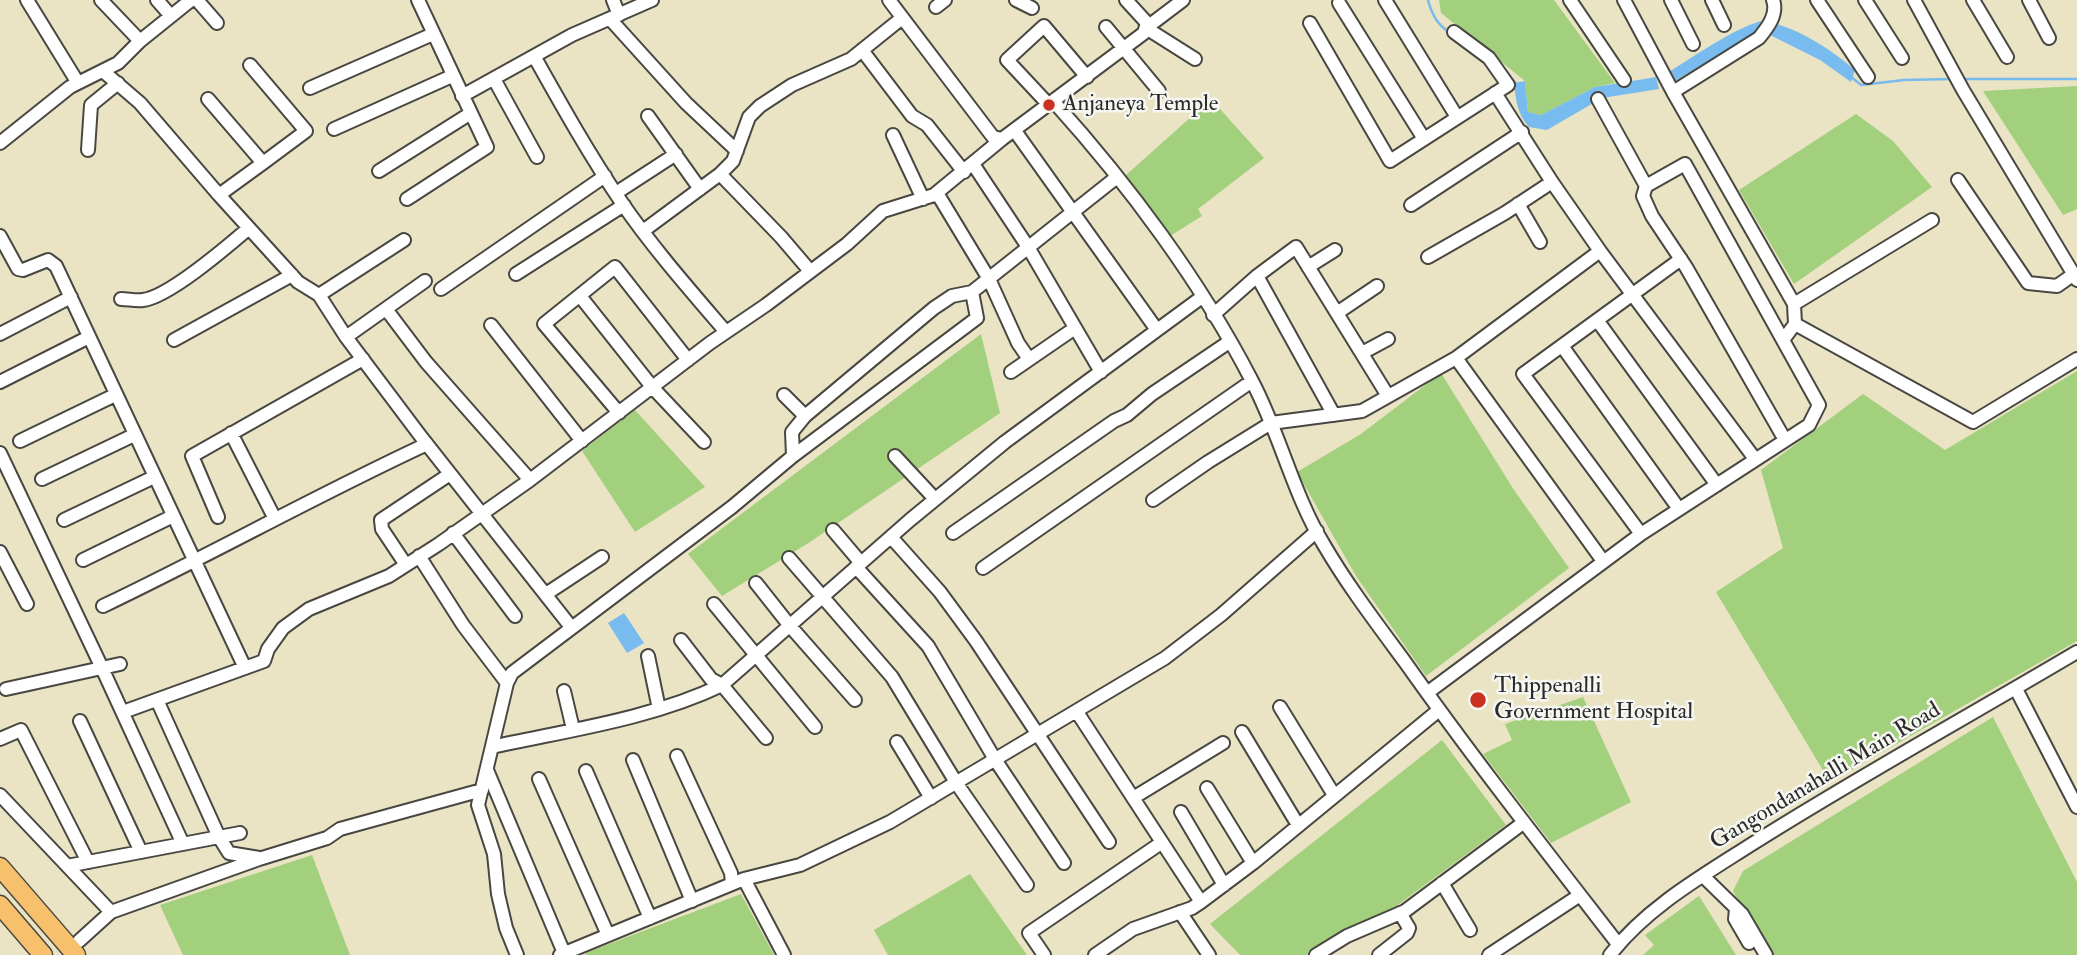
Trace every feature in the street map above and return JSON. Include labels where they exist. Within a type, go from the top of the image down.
[{"type":"highway","points":[[0,867],[71,951]]},
{"type":"highway","points":[[0,905],[43,955]]},
{"type":"street","points":[[27,0],[78,83]]},
{"type":"street","points":[[101,0],[140,41]]},
{"type":"street","points":[[157,0],[171,16]]},
{"type":"street","points":[[0,143],[70,87],[118,63],[140,41],[191,0]]},
{"type":"street","points":[[197,0],[217,23]]},
{"type":"street","points":[[407,200],[487,147],[418,0]]},
{"type":"street","points":[[613,0],[615,17],[686,103],[737,151]]},
{"type":"street","points":[[462,96],[572,35],[652,0]]},
{"type":"street","points":[[889,0],[993,137],[1002,139]]},
{"type":"street","points":[[1016,0],[1032,8]]},
{"type":"street","points":[[1126,0],[1145,20],[1146,28]]},
{"type":"street","points":[[123,712],[264,661],[268,649],[283,628],[309,609],[389,576],[530,480],[847,244],[883,211],[937,193],[1002,139],[1087,77],[1183,0]]},
{"type":"street","points":[[1385,0],[1457,117]]},
{"type":"street","points":[[1570,0],[1624,80]]},
{"type":"street","points":[[1624,0],[1673,92],[1794,304],[1795,324],[1783,340]]},
{"type":"street","points":[[1671,0],[1693,44]]},
{"type":"street","points":[[1712,0],[1724,25]]},
{"type":"street","points":[[1673,92],[1759,38],[1774,13],[1773,0]]},
{"type":"street","points":[[1817,0],[1868,77]]},
{"type":"street","points":[[1865,0],[1902,58]]},
{"type":"street","points":[[1914,0],[1956,79],[2076,277],[2057,286],[2028,283],[1958,180]]},
{"type":"street","points":[[1973,0],[2007,57]]},
{"type":"street","points":[[2029,0],[2049,38]]},
{"type":"street","points":[[1339,3],[1424,139]]},
{"type":"street","points":[[643,231],[720,174],[733,161],[749,117],[760,106],[792,85],[852,59],[902,18]]},
{"type":"street","points":[[1310,23],[1390,161],[1508,85],[1489,58],[1454,33]]},
{"type":"street","points":[[1087,77],[1044,26],[1007,60],[1095,146],[1171,250],[1252,381],[1317,531],[1353,590],[1523,823],[1580,895],[1614,950]]},
{"type":"street","points":[[1106,27],[1122,50],[1159,91]]},
{"type":"street","points":[[1146,28],[1195,59]]},
{"type":"street","points":[[310,88],[433,34]]},
{"type":"street","points":[[862,50],[912,116],[927,125],[968,168],[1028,247],[1101,372]]},
{"type":"street","points":[[534,56],[624,205],[726,332]]},
{"type":"street","points":[[219,195],[306,131],[250,65]]},
{"type":"street","points":[[104,72],[140,103],[292,275],[319,295],[346,337],[427,444],[571,627]]},
{"type":"street","points":[[334,129],[452,76]]},
{"type":"street","points":[[494,79],[537,158]]},
{"type":"street","points":[[88,150],[92,105],[117,83]]},
{"type":"street","points":[[1495,93],[1600,251],[1755,459]]},
{"type":"street","points":[[208,99],[263,163]]},
{"type":"street","points":[[1598,99],[1646,186]]},
{"type":"street","points":[[379,171],[471,113]]},
{"type":"street","points":[[649,116],[700,189]]},
{"type":"street","points":[[1015,131],[1157,330]]},
{"type":"street","points":[[1411,205],[1522,132]]},
{"type":"street","points":[[893,135],[923,199]]},
{"type":"street","points":[[616,193],[676,154]]},
{"type":"street","points":[[1427,693],[1641,534],[1809,425],[1819,405],[1685,164],[1646,186],[1643,196],[1652,216],[1681,259],[1785,440]]},
{"type":"street","points":[[720,174],[810,271]]},
{"type":"street","points":[[441,289],[605,176]]},
{"type":"street","points":[[793,456],[792,432],[805,416],[934,308],[952,296],[972,292],[1117,177]]},
{"type":"street","points":[[1428,257],[1552,181]]},
{"type":"street","points":[[937,193],[989,279],[1004,315],[1029,359]]},
{"type":"street","points":[[1518,204],[1540,242]]},
{"type":"street","points":[[516,274],[624,205]]},
{"type":"street","points":[[1794,304],[1932,220]]},
{"type":"street","points":[[121,299],[145,300],[163,292],[212,259],[249,228]]},
{"type":"street","points":[[0,236],[18,269],[23,270],[46,261],[54,263],[245,668]]},
{"type":"street","points":[[319,295],[404,240]]},
{"type":"street","points":[[1213,315],[1257,276],[1296,247],[1388,396]]},
{"type":"street","points":[[1308,267],[1335,250]]},
{"type":"street","points":[[1153,500],[1208,461],[1270,423],[1362,411],[1456,358],[1600,251]]},
{"type":"street","points":[[1641,534],[1523,374],[1681,259]]},
{"type":"street","points":[[619,413],[544,324],[615,267],[688,360]]},
{"type":"street","points":[[174,340],[292,275]]},
{"type":"street","points":[[1257,276],[1334,415]]},
{"type":"street","points":[[346,337],[425,281]]},
{"type":"street","points":[[1337,313],[1377,286]]},
{"type":"street","points":[[517,955],[506,928],[498,894],[494,854],[478,805],[507,683],[512,673],[977,318],[972,292]]},
{"type":"street","points":[[580,296],[653,388],[704,442]]},
{"type":"street","points":[[0,334],[71,297]]},
{"type":"street","points":[[492,747],[659,709],[695,698],[722,685],[935,499],[1005,442],[1202,297]]},
{"type":"street","points":[[386,309],[426,362],[530,480]]},
{"type":"street","points":[[1597,320],[1717,485]]},
{"type":"street","points":[[1795,324],[1973,422],[2077,359]]},
{"type":"street","points":[[491,325],[582,441]]},
{"type":"street","points":[[1010,372],[1075,328]]},
{"type":"street","points":[[0,382],[89,337]]},
{"type":"street","points":[[1362,354],[1388,339]]},
{"type":"street","points":[[953,533],[1229,342]]},
{"type":"street","points":[[1562,346],[1679,509]]},
{"type":"street","points":[[1456,358],[1603,561]]},
{"type":"street","points":[[218,517],[192,456],[363,359]]},
{"type":"street","points":[[984,568],[1252,381]]},
{"type":"street","points":[[20,441],[115,395]]},
{"type":"street","points":[[785,395],[805,416]]},
{"type":"street","points":[[231,433],[275,519]]},
{"type":"street","points":[[42,479],[134,435]]},
{"type":"street","points":[[103,606],[195,563],[275,519],[427,444]]},
{"type":"street","points":[[0,453],[183,844]]},
{"type":"street","points":[[895,456],[935,499]]},
{"type":"street","points":[[406,565],[382,529],[381,520],[450,474]]},
{"type":"street","points":[[64,520],[154,477]]},
{"type":"street","points":[[83,560],[173,516]]},
{"type":"street","points":[[832,530],[928,646],[996,761],[1064,863]]},
{"type":"street","points":[[487,770],[562,954],[738,882],[800,865],[890,822],[1165,658],[1221,615],[1317,531]]},
{"type":"street","points":[[453,533],[515,616]]},
{"type":"street","points":[[891,537],[940,592],[961,621],[1109,842]]},
{"type":"street","points":[[0,552],[27,604]]},
{"type":"street","points":[[419,556],[463,625],[507,683]]},
{"type":"street","points":[[546,594],[603,557]]},
{"type":"street","points":[[789,558],[892,677],[957,784],[1027,885]]},
{"type":"street","points":[[756,583],[855,700]]},
{"type":"street","points":[[714,604],[815,727]]},
{"type":"street","points":[[681,640],[711,679],[722,685],[766,738]]},
{"type":"street","name":"Gangondanahalli Main Road","points":[[1614,950],[1648,915],[1809,807],[2077,652]]},
{"type":"street","points":[[648,656],[659,709]]},
{"type":"street","points":[[6,689],[120,664]]},
{"type":"street","points":[[2015,689],[2077,807]]},
{"type":"street","points":[[564,691],[573,729]]},
{"type":"street","points":[[157,700],[219,838],[229,853],[260,859]]},
{"type":"street","points":[[1280,708],[1334,795]]},
{"type":"street","points":[[1095,955],[1133,929],[1192,908],[1201,902],[1439,710]]},
{"type":"street","points":[[1077,712],[1201,902]]},
{"type":"street","points":[[80,721],[141,852]]},
{"type":"street","points":[[0,738],[21,730],[88,862]]},
{"type":"street","points":[[1242,732],[1298,825]]},
{"type":"street","points":[[897,742],[931,798]]},
{"type":"street","points":[[1133,798],[1223,743]]},
{"type":"street","points":[[677,756],[731,873],[783,955]]},
{"type":"street","points":[[633,761],[692,901]]},
{"type":"street","points":[[586,771],[650,918]]},
{"type":"street","points":[[539,779],[608,935]]},
{"type":"street","points":[[1207,788],[1252,863]]},
{"type":"street","points":[[71,951],[111,912],[327,838],[340,829],[482,790]]},
{"type":"street","points":[[0,795],[111,912]]},
{"type":"street","points":[[1181,812],[1224,885]]},
{"type":"street","points":[[1316,955],[1347,936],[1400,913],[1523,823]]},
{"type":"street","points":[[67,866],[240,833]]},
{"type":"street","points":[[1044,955],[1029,933],[1161,843]]},
{"type":"street","points":[[1703,876],[1729,898],[1742,914],[1766,955]]},
{"type":"street","points":[[1442,883],[1469,930]]},
{"type":"street","points":[[1489,955],[1580,895]]},
{"type":"street","points":[[1736,909],[1735,919],[1756,955]]},
{"type":"street","points":[[1180,912],[1209,955]]},
{"type":"street","points":[[1379,955],[1407,933],[1409,928],[1400,913]]},
{"type":"green space","points":[[1439,0],[1554,0],[1615,83],[1595,87],[1541,115],[1528,112],[1525,81],[1441,13]]},
{"type":"green space","points":[[2077,86],[2077,209],[2063,215],[1983,91]]},
{"type":"green space","points":[[1211,99],[1264,158],[1198,209],[1202,216],[1170,236],[1125,176]]},
{"type":"green space","points":[[1856,114],[1893,141],[1932,187],[1794,284],[1739,190]]},
{"type":"green space","points":[[981,334],[1000,413],[810,542],[722,596],[688,554]]},
{"type":"green space","points":[[2077,371],[2077,641],[1830,782],[1716,592],[1783,548],[1761,470],[1863,394],[1945,450]]},
{"type":"green space","points":[[1441,373],[1514,490],[1569,568],[1426,676],[1356,576],[1297,472],[1361,434]]},
{"type":"green space","points":[[635,410],[705,487],[635,532],[582,451]]},
{"type":"green space","points":[[1583,697],[1631,802],[1551,843],[1483,754],[1512,740],[1505,724]]},
{"type":"green space","points":[[1993,717],[2077,882],[2077,955],[1769,955],[1733,891],[1743,871]]},
{"type":"green space","points":[[1442,740],[1506,825],[1330,955],[1240,955],[1210,924]]},
{"type":"green space","points":[[312,855],[350,955],[183,955],[160,905]]},
{"type":"green space","points":[[970,874],[1027,955],[888,955],[874,930]]},
{"type":"green space","points":[[741,894],[774,955],[585,953]]},
{"type":"green space","points":[[1699,896],[1736,955],[1643,955],[1654,945],[1645,935]]},
{"type":"water","points":[[1761,21],[1757,34],[1671,83],[1667,73],[1725,37]]},
{"type":"water","points":[[1774,23],[1807,37],[1846,62],[1855,70],[1851,82],[1820,60],[1768,34]]},
{"type":"water","points":[[1656,77],[1659,89],[1602,98],[1547,130],[1529,127],[1525,122],[1518,106],[1514,83],[1525,81],[1528,112],[1541,115],[1595,87]]},
{"type":"water","points":[[624,613],[644,643],[627,653],[608,623]]},
{"type":"waterway","points":[[1428,0],[1436,19],[1450,33]]},
{"type":"waterway","points":[[1502,67],[1518,86]]},
{"type":"waterway","points":[[1850,76],[1861,85],[1904,80],[1951,79]]},
{"type":"waterway","points":[[1961,79],[2077,79]]},
{"type":"place","name":"Anjaneya Temple","points":[[1049,105]]},
{"type":"place","name":"Thippenalli Government Hospital","points":[[1478,700]]}]
